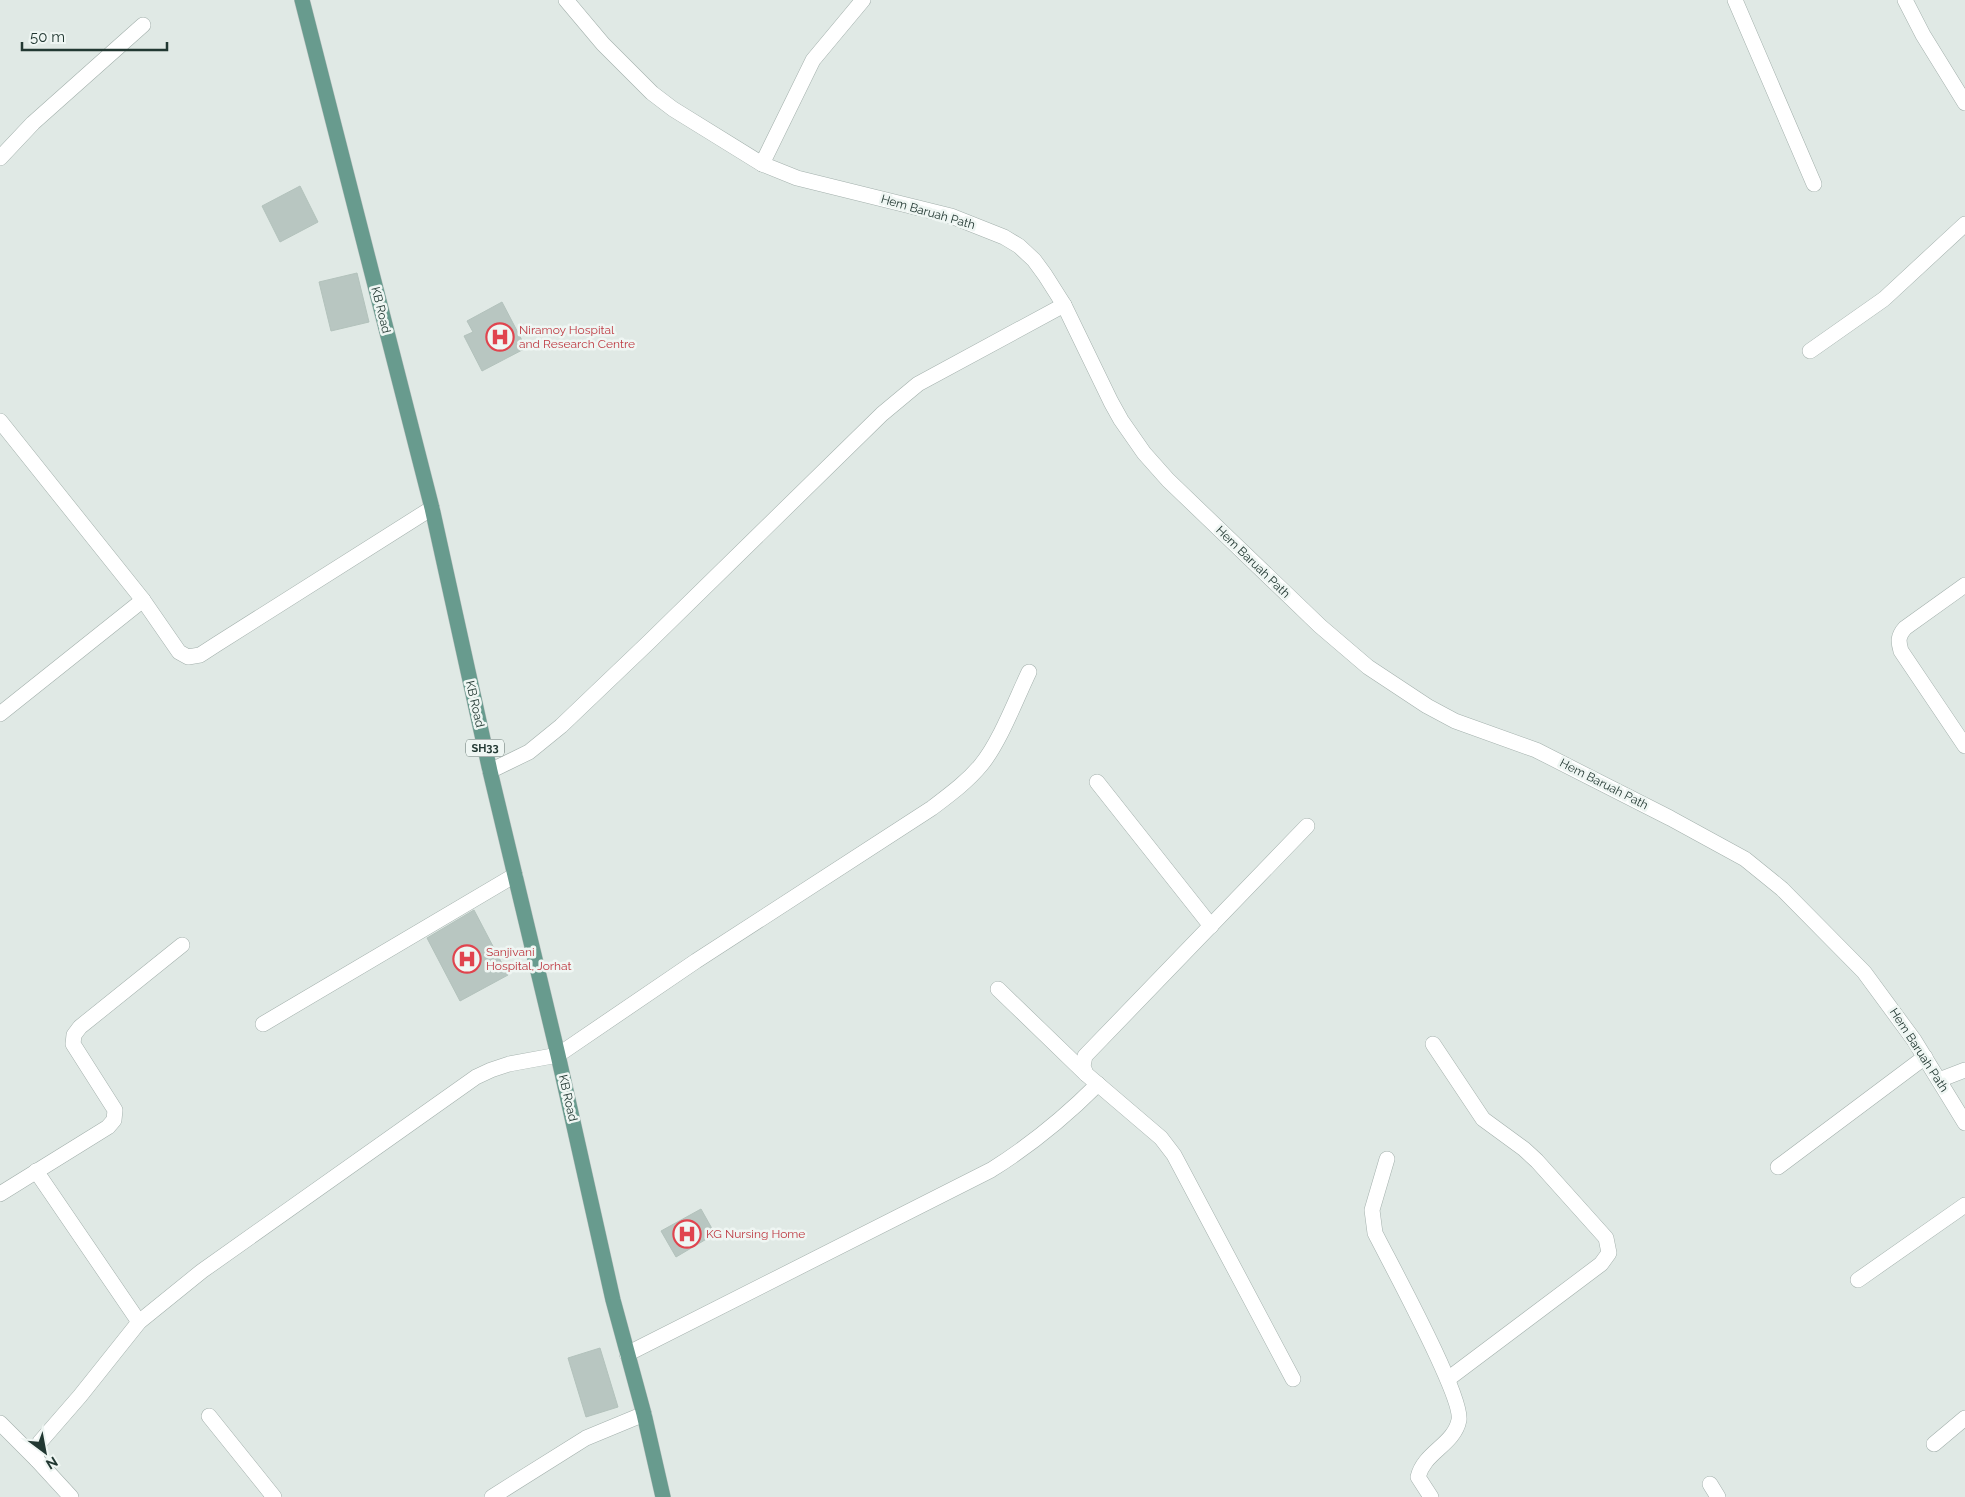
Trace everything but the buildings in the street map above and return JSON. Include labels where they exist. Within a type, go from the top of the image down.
[{"type":"main road","name":"KB Road","points":[[302,0],[432,508],[490,771],[627,1354],[644,1414],[663,1497]]},
{"type":"street","name":"Hem Baruah Path","points":[[566,0],[609,51],[652,93],[673,109],[762,164],[798,178],[951,216],[1004,237],[1019,246],[1034,260],[1064,305],[1111,402],[1144,453],[1168,480],[1320,626],[1368,667],[1427,706],[1455,721],[1536,750],[1670,818],[1745,859],[1782,889],[1864,972],[1889,1004],[1925,1057],[1965,1123]]},
{"type":"street","points":[[762,164],[813,60],[863,0]]},
{"type":"street","points":[[1735,0],[1814,184]]},
{"type":"street","points":[[1905,0],[1923,35],[1965,103]]},
{"type":"street","points":[[0,158],[34,123],[143,25]]},
{"type":"street","points":[[1810,351],[1884,299],[1965,224]]},
{"type":"street","points":[[490,771],[529,752],[561,726],[650,642],[900,398],[918,384],[939,372],[1064,305]]},
{"type":"street","points":[[0,422],[143,600],[178,652],[188,657],[200,655],[432,508]]},
{"type":"street","points":[[1965,585],[1905,628],[1899,635],[1898,643],[1901,651],[1965,746]]},
{"type":"street","points":[[0,714],[143,600]]},
{"type":"street","points":[[37,1460],[36,1452],[40,1442],[85,1390],[139,1322],[202,1271],[476,1077],[509,1064],[558,1055],[696,961],[932,808],[959,787],[982,764],[995,742],[1029,672]]},
{"type":"street","points":[[1097,782],[1211,926]]},
{"type":"street","points":[[1092,1079],[1083,1066],[1085,1056],[1307,826]]},
{"type":"street","points":[[263,1024],[515,875]]},
{"type":"street","points":[[0,1194],[108,1128],[114,1120],[115,1110],[72,1044],[74,1035],[80,1026],[182,945]]},
{"type":"street","points":[[998,989],[1092,1079],[1161,1138],[1174,1155],[1292,1379]]},
{"type":"street","points":[[1434,1044],[1483,1119],[1537,1161],[1606,1238],[1609,1253],[1601,1264],[1448,1380]]},
{"type":"street","points":[[1778,1167],[1925,1057]]},
{"type":"street","points":[[1940,1080],[1965,1070]]},
{"type":"street","points":[[627,1354],[992,1170],[1044,1134],[1068,1113],[1092,1079]]},
{"type":"street","points":[[1387,1159],[1372,1210],[1376,1233],[1448,1380],[1458,1410],[1459,1419],[1454,1431],[1444,1444],[1423,1463],[1420,1470],[1418,1477],[1431,1497]]},
{"type":"street","points":[[36,1171],[139,1322]]},
{"type":"street","points":[[1858,1280],[1965,1205]]},
{"type":"street","points":[[492,1497],[586,1438],[644,1414]]},
{"type":"street","points":[[210,1416],[274,1497]]},
{"type":"street","points":[[1934,1444],[1965,1418]]},
{"type":"street","points":[[0,1422],[71,1497]]},
{"type":"street","points":[[1710,1484],[1718,1497]]},
{"type":"place","name":"Niramoy Hospital and Research Centre","points":[[500,337]]},
{"type":"place","name":"Sanjivani Hospital, Jorhat","points":[[467,959]]},
{"type":"place","name":"KG Nursing Home","points":[[687,1234]]}]
